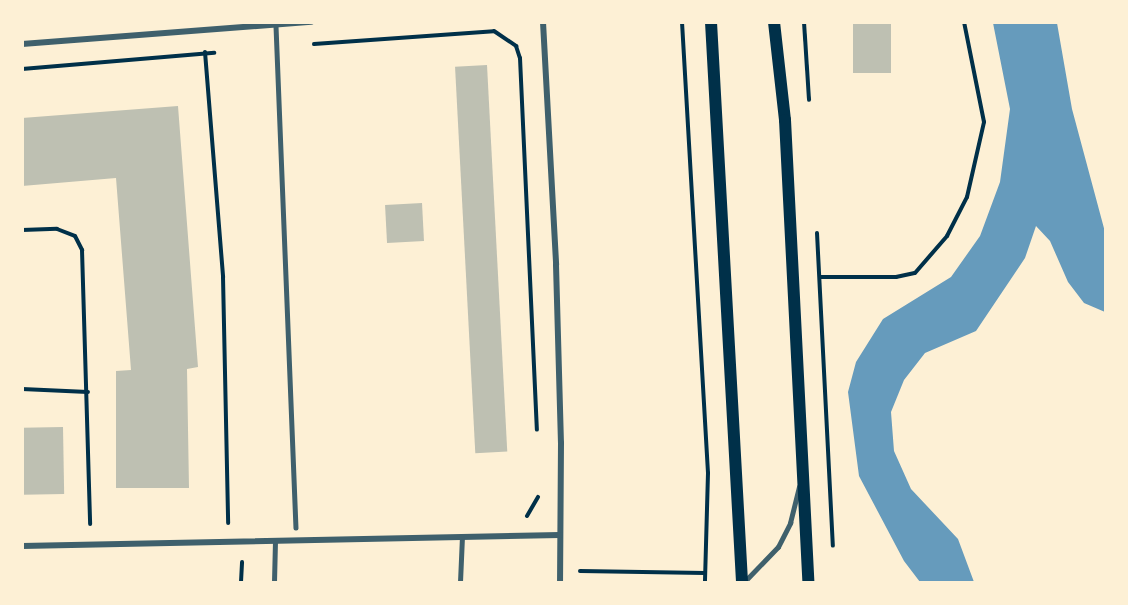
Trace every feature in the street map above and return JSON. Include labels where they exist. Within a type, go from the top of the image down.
[{"type":"main road","points":[[711,22],[743,582]]},
{"type":"main road","points":[[774,22],[785,120],[808,582]]},
{"type":"street","points":[[22,44],[204,32],[259,25],[276,26],[311,22]]},
{"type":"street","points":[[543,22],[556,276],[560,582]]},
{"type":"street","points":[[22,546],[560,535]]},
{"type":"lane","points":[[276,26],[279,47],[296,528]]},
{"type":"lane","points":[[743,582],[778,547],[790,523],[804,466]]},
{"type":"lane","points":[[460,582],[462,537]]},
{"type":"lane","points":[[274,582],[275,541]]},
{"type":"path","points":[[682,22],[708,473],[705,582]]},
{"type":"path","points":[[820,276],[896,277],[915,273],[947,236],[967,196],[984,122],[964,22]]},
{"type":"path","points":[[279,47],[494,31],[516,46],[538,435]]},
{"type":"path","points":[[204,32],[223,277],[229,542]]},
{"type":"path","points":[[22,69],[226,52]]},
{"type":"path","points":[[22,230],[57,230],[75,236],[82,250],[88,392],[90,545]]},
{"type":"path","points":[[22,389],[88,392]]},
{"type":"path","points":[[519,524],[531,511],[539,487]]},
{"type":"path","points":[[560,570],[705,573]]},
{"type":"water","points":[[993,23],[1057,23],[1072,109],[1105,232],[1105,312],[1084,303],[1068,282],[1050,241],[1036,226],[1025,258],[976,331],[925,353],[904,380],[891,412],[894,451],[911,489],[958,539],[974,582],[920,582],[904,561],[859,476],[848,392],[856,362],[883,319],[951,277],[980,236],[1000,182],[1010,109]]},
{"type":"building","points":[[853,22],[891,22],[891,73],[853,73]]},
{"type":"building","points":[[487,65],[507,451],[475,453],[455,67]]},
{"type":"building","points":[[178,106],[198,367],[187,369],[189,488],[116,488],[116,371],[131,370],[116,178],[22,186],[22,118]]},
{"type":"building","points":[[422,203],[424,241],[387,243],[385,205]]},
{"type":"building","points":[[63,427],[64,494],[23,495],[22,428]]}]
